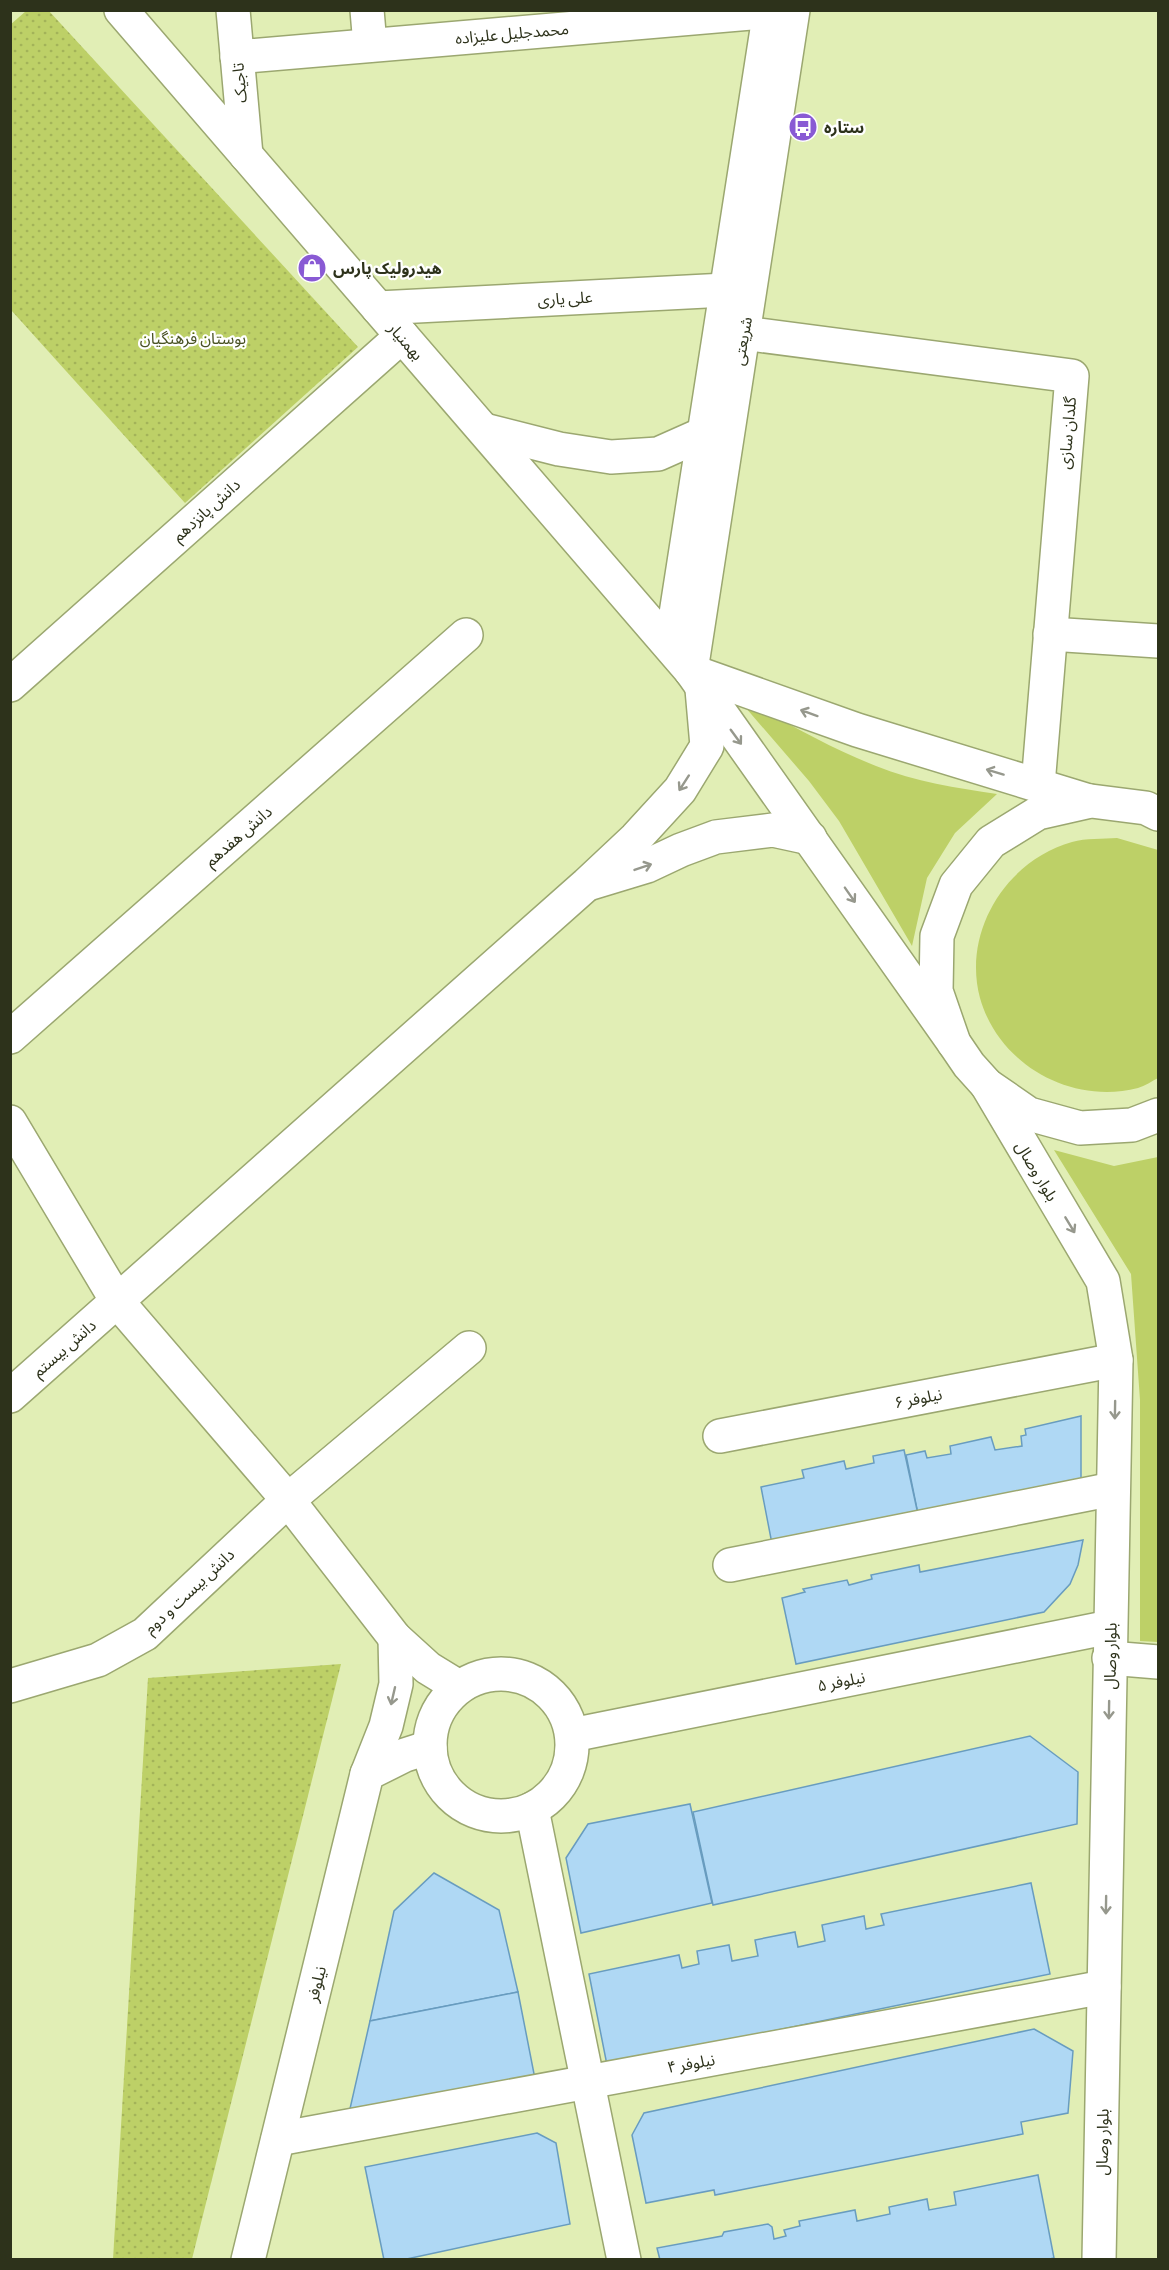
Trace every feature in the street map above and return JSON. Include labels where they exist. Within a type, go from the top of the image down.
[{"type":"street","name":"بهمنیار","points":[[121,10],[671,646],[810,838],[969,1065],[987,1085]]},
{"type":"street","name":"تاجیک","points":[[233,10],[246,155]]},
{"type":"street","points":[[367,10],[370,45]]},
{"type":"street","name":"محمدجلیل علیزاده","points":[[237,57],[718,13],[780,11]]},
{"type":"street","name":"شریعتی","points":[[586,884],[636,837],[680,790],[707,746],[697,680],[743,333],[738,289],[780,11]]},
{"type":"street","points":[[671,646],[703,434],[738,289]]},
{"type":"street","name":"علی یاری","points":[[378,308],[738,289]]},
{"type":"street","name":"گلدان سازی","points":[[743,333],[1072,376],[1038,785]]},
{"type":"street","name":"دانش پانزدهم","points":[[10,685],[402,336]]},
{"type":"street","points":[[484,430],[559,449],[611,457],[658,454],[703,434],[733,396]]},
{"type":"street","points":[[1050,634],[1158,641]]},
{"type":"street","name":"دانش هفدهم","points":[[10,1037],[466,635]]},
{"type":"street","points":[[697,680],[1091,801],[1154,809]]},
{"type":"street","points":[[954,1043],[936,991],[937,936],[956,885],[991,842],[1038,813],[1091,801]]},
{"type":"street","points":[[586,884],[647,866],[716,837],[773,830],[810,838]]},
{"type":"street","name":"دانش بیستم","points":[[10,1396],[586,884]]},
{"type":"street","points":[[987,1085],[1029,1114],[1080,1128],[1132,1125],[1158,1115]]},
{"type":"street","name":"بلوار وصال","points":[[987,1085],[1103,1281],[1116,1360],[1099,2259]]},
{"type":"street","points":[[10,1122],[24,1164],[117,1301],[288,1500],[395,1638],[428,1668],[459,1687]]},
{"type":"street","name":"دانش بیست و دوم","points":[[10,1686],[98,1660],[145,1634],[288,1500],[469,1348]]},
{"type":"street","name":"نیلوفر ۶","points":[[720,1436],[1116,1360]]},
{"type":"street","points":[[730,1565],[1113,1489]]},
{"type":"street","name":"نيلوفر","points":[[248,2259],[367,1774],[386,1726],[396,1684],[395,1638]]},
{"type":"street","name":"نیلوفر ۵","points":[[572,1735],[1110,1643],[1158,1662]]},
{"type":"street","points":[[505,1673],[530,1679],[550,1692],[565,1712],[572,1735],[572,1753],[568,1770],[560,1786],[532,1809],[510,1815],[486,1814],[464,1806],[446,1790],[435,1770],[430,1748],[433,1725],[443,1704],[459,1687],[481,1676],[505,1673]]},
{"type":"street","points":[[367,1774],[405,1755],[430,1748]]},
{"type":"street","points":[[532,1809],[624,2259]]},
{"type":"street","name":"نیلوفر ۴","points":[[278,2139],[1104,1987]]},
{"type":"green space","name":"بوستان فرهنگیان","points":[[26,11],[49,11],[358,347],[185,503],[11,310],[10,25]]},
{"type":"green space","points":[[733,693],[821,741],[891,772],[951,787],[997,794],[955,833],[927,878],[912,946],[839,821],[809,781]]},
{"type":"green space","points":[[1117,838],[1158,850],[1158,1078],[1138,1088],[1113,1092],[1088,1091],[1064,1085],[1041,1074],[1003,1043],[989,1022],[980,998],[976,973],[978,948],[984,924],[995,902],[1010,882],[1028,865],[1049,851],[1072,842]]},
{"type":"green space","points":[[1054,1150],[1114,1166],[1158,1157],[1158,1642],[1140,1641],[1140,1400],[1131,1274]]},
{"type":"green space","points":[[341,1664],[192,2259],[113,2259],[148,1678]]},
{"type":"building","points":[[1081,1416],[1081,1485],[919,1519],[906,1455],[925,1451],[927,1458],[951,1454],[950,1446],[991,1437],[995,1450],[1022,1446],[1021,1436],[1026,1435],[1025,1429]]},
{"type":"building","points":[[904,1450],[919,1519],[773,1549],[761,1487],[804,1478],[802,1470],[844,1461],[846,1469],[874,1463],[873,1456]]},
{"type":"building","points":[[1083,1540],[1078,1565],[1070,1584],[1044,1612],[796,1664],[782,1598],[805,1592],[803,1589],[847,1580],[849,1585],[872,1579],[871,1575],[919,1565],[920,1572]]},
{"type":"building","points":[[1030,1736],[1078,1772],[1077,1824],[713,1905],[693,1812]]},
{"type":"building","points":[[690,1804],[712,1903],[581,1933],[566,1858],[588,1824]]},
{"type":"building","points":[[434,1873],[499,1910],[518,1992],[370,2021],[394,1911]]},
{"type":"building","points":[[1031,1883],[1050,1974],[607,2065],[589,1974],[679,1955],[682,1968],[699,1964],[697,1951],[729,1945],[732,1961],[758,1956],[755,1940],[795,1932],[798,1947],[825,1941],[822,1925],[864,1916],[866,1929],[884,1925],[881,1914]]},
{"type":"building","points":[[518,1992],[536,2084],[349,2113],[370,2021]]},
{"type":"building","points":[[1034,2029],[1073,2051],[1068,2113],[1021,2122],[1023,2134],[715,2195],[714,2190],[646,2203],[632,2135],[644,2113]]},
{"type":"building","points":[[537,2133],[556,2143],[570,2224],[402,2260],[384,2260],[365,2167]]},
{"type":"building","points":[[1038,2175],[1054,2258],[1045,2260],[660,2260],[657,2248],[722,2236],[724,2232],[768,2224],[772,2227],[774,2239],[786,2236],[784,2230],[800,2226],[799,2221],[855,2210],[857,2221],[890,2214],[889,2207],[927,2199],[929,2210],[956,2205],[954,2192]]},
{"type":"place","name":"ستاره","points":[[803,127]]},
{"type":"place","name":"هیدرولیک پارس","points":[[312,268]]}]
